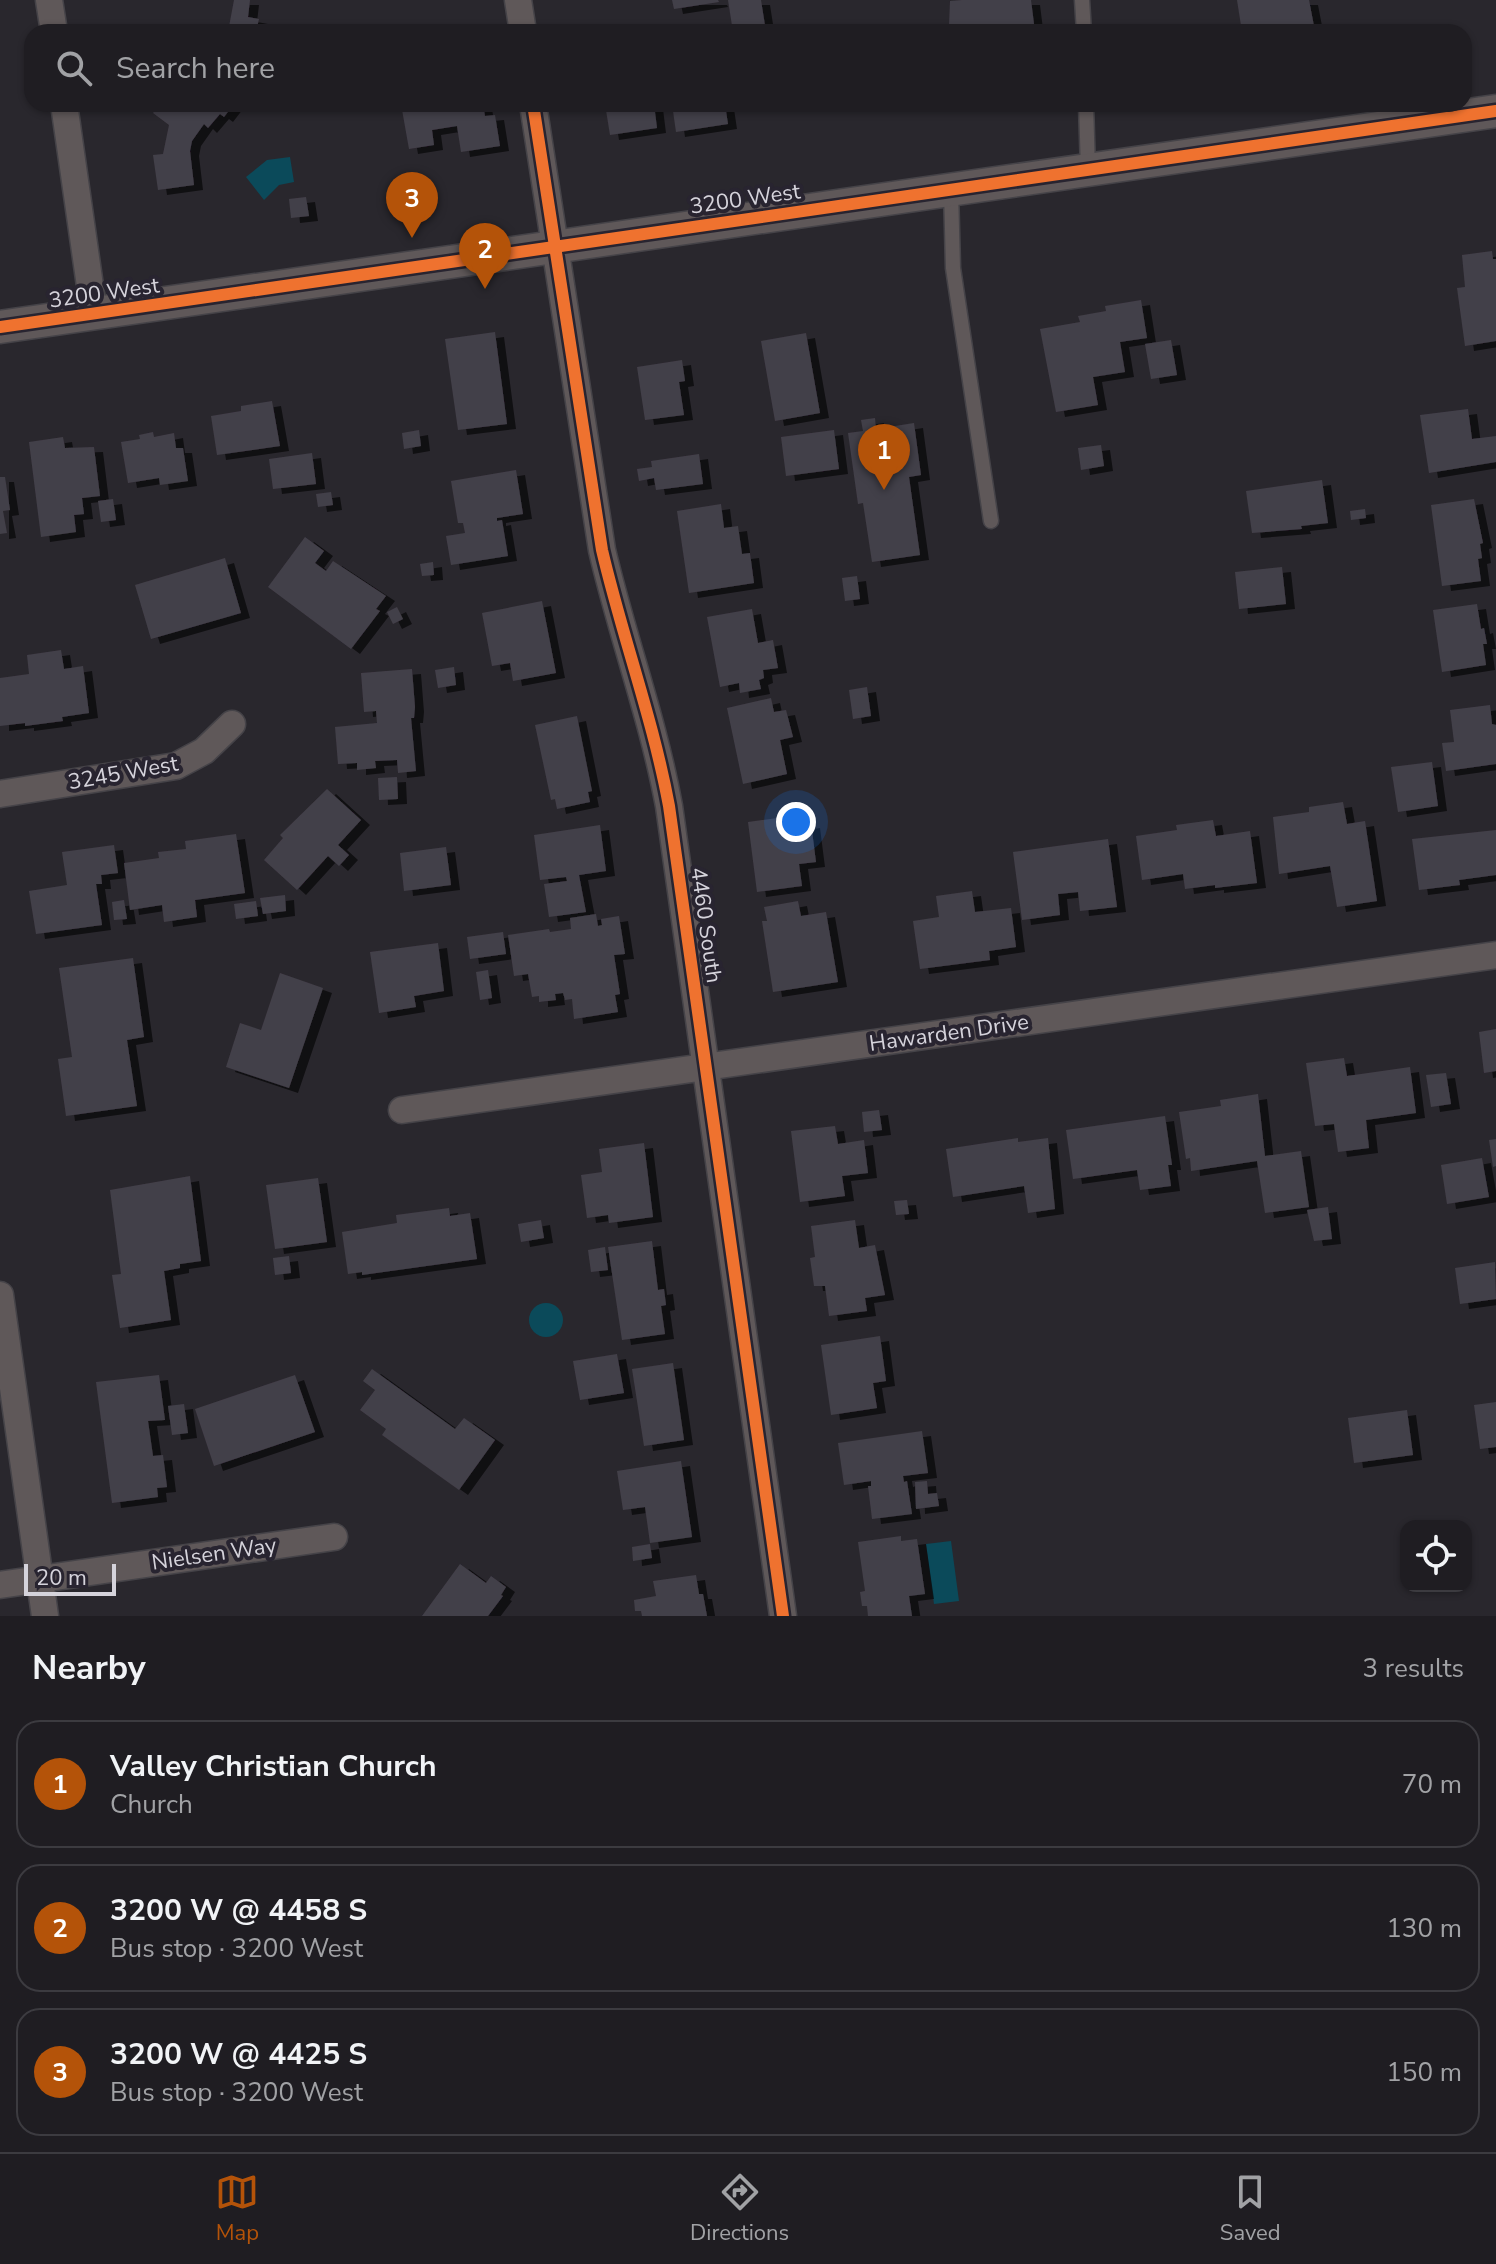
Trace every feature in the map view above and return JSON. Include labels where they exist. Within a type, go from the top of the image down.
[{"type":"street","points":[[49,0],[53,24]]},
{"type":"street","points":[[518,0],[522,24]]},
{"type":"street","name":"3200 West","points":[[0,327],[1496,111]]},
{"type":"street","points":[[65,112],[94,314]]},
{"type":"street","name":"4460 South","points":[[534,112],[602,550],[663,769],[783,1616]]},
{"type":"street","name":"3245 West","points":[[0,794],[176,766],[204,751],[232,724]]},
{"type":"street","name":"Hawarden Drive","points":[[402,1110],[1496,955]]},
{"type":"street","points":[[0,1295],[45,1616]]},
{"type":"street","name":"Nielsen Way","points":[[0,1585],[334,1537]]},
{"type":"lane","points":[[1082,0],[1084,24]]},
{"type":"lane","points":[[1086,112],[1088,170]]},
{"type":"lane","points":[[951,190],[953,268],[991,521]]},
{"type":"water","points":[[290,157],[294,182],[279,185],[264,200],[246,177],[267,160]]},
{"type":"water","points":[[546,1303],[558,1308],[563,1320],[558,1332],[546,1337],[534,1332],[529,1320],[534,1308]]},
{"type":"water","points":[[951,1541],[959,1601],[934,1604],[926,1544]]},
{"type":"building","points":[[234,0],[250,0],[248,17],[259,19],[258,24],[230,24]]},
{"type":"building","points":[[672,0],[718,0],[719,2],[674,9]]},
{"type":"building","points":[[728,0],[761,0],[765,24],[732,24]]},
{"type":"building","points":[[1031,0],[1034,24],[949,24],[950,1]]},
{"type":"building","points":[[1237,0],[1309,0],[1314,24],[1241,24]]},
{"type":"building","points":[[228,112],[224,117],[220,114],[208,128],[204,124],[192,141],[190,151],[194,185],[158,190],[153,155],[163,154],[169,125],[153,113]]},
{"type":"building","points":[[402,112],[484,112],[485,116],[495,115],[500,146],[461,152],[457,126],[432,130],[434,145],[409,149]]},
{"type":"building","points":[[606,112],[655,112],[657,128],[610,135]]},
{"type":"building","points":[[673,112],[726,112],[728,124],[676,132]]},
{"type":"building","points":[[306,197],[309,216],[291,218],[289,199]]},
{"type":"building","points":[[1492,251],[1493,259],[1496,259],[1496,341],[1465,346],[1457,288],[1465,287],[1462,255]]},
{"type":"building","points":[[1141,300],[1147,338],[1120,342],[1125,372],[1093,377],[1098,405],[1056,412],[1040,329],[1080,322],[1078,316],[1106,311],[1105,306]]},
{"type":"building","points":[[495,332],[507,424],[458,430],[445,339]]},
{"type":"building","points":[[806,333],[820,413],[775,421],[761,341]]},
{"type":"building","points":[[1171,340],[1177,375],[1151,379],[1145,344]]},
{"type":"building","points":[[682,360],[685,381],[679,382],[684,415],[645,420],[637,367]]},
{"type":"building","points":[[272,401],[280,446],[217,455],[211,416],[241,411],[241,406]]},
{"type":"building","points":[[1468,409],[1472,439],[1496,436],[1496,462],[1429,473],[1420,415]]},
{"type":"building","points":[[875,418],[876,429],[914,423],[921,475],[909,477],[920,555],[872,562],[863,503],[858,504],[848,433],[863,431],[861,420]]},
{"type":"building","points":[[419,430],[421,446],[404,449],[402,433]]},
{"type":"building","points":[[834,430],[839,469],[786,476],[781,437]]},
{"type":"building","points":[[153,432],[154,437],[174,433],[176,448],[183,448],[188,481],[160,485],[159,478],[128,483],[121,442],[140,439],[139,435]]},
{"type":"building","points":[[63,437],[65,448],[94,447],[100,496],[82,498],[84,514],[74,515],[76,532],[41,537],[29,442]]},
{"type":"building","points":[[1101,445],[1104,466],[1081,470],[1078,448]]},
{"type":"building","points":[[312,453],[316,484],[273,489],[269,459]]},
{"type":"building","points":[[699,454],[703,484],[656,490],[654,478],[639,481],[637,469],[652,467],[651,461]]},
{"type":"building","points":[[516,470],[523,514],[497,518],[497,521],[502,520],[508,556],[451,565],[446,536],[465,533],[463,523],[458,523],[451,481]]},
{"type":"building","points":[[0,477],[5,477],[10,510],[3,511],[7,533],[0,534]]},
{"type":"building","points":[[1322,480],[1328,523],[1301,526],[1302,529],[1252,533],[1246,491]]},
{"type":"building","points":[[331,492],[333,505],[318,507],[316,494]]},
{"type":"building","points":[[113,499],[116,520],[101,522],[98,501]]},
{"type":"building","points":[[1474,499],[1483,543],[1480,544],[1482,558],[1478,559],[1481,581],[1442,586],[1431,505]]},
{"type":"building","points":[[721,504],[724,528],[738,526],[742,554],[750,553],[754,583],[689,593],[677,511]]},
{"type":"building","points":[[1365,509],[1366,518],[1351,520],[1350,511]]},
{"type":"building","points":[[305,537],[324,551],[315,563],[326,571],[333,561],[386,596],[376,609],[380,611],[351,649],[268,587]]},
{"type":"building","points":[[225,558],[241,613],[151,639],[135,585]]},
{"type":"building","points":[[433,562],[434,575],[422,576],[420,564]]},
{"type":"building","points":[[1282,567],[1286,604],[1239,609],[1235,572]]},
{"type":"building","points":[[857,576],[860,599],[845,601],[842,578]]},
{"type":"building","points":[[542,601],[556,673],[513,681],[510,663],[492,666],[482,613]]},
{"type":"building","points":[[1477,604],[1487,644],[1483,644],[1486,665],[1442,672],[1433,610]]},
{"type":"building","points":[[397,607],[403,619],[393,624],[387,612]]},
{"type":"building","points":[[752,609],[758,643],[773,640],[778,668],[763,670],[764,678],[759,680],[761,689],[740,693],[739,683],[720,687],[707,617]]},
{"type":"building","points":[[61,650],[64,669],[83,666],[89,713],[62,717],[63,721],[0,726],[0,678],[29,674],[27,655]]},
{"type":"building","points":[[454,667],[456,685],[438,688],[435,670]]},
{"type":"building","points":[[412,669],[415,707],[414,718],[411,718],[416,771],[398,773],[397,760],[375,761],[376,768],[357,770],[357,763],[338,764],[335,727],[377,723],[376,711],[364,712],[361,673]]},
{"type":"building","points":[[867,687],[871,716],[853,719],[849,690]]},
{"type":"building","points":[[771,698],[774,712],[786,710],[793,737],[780,740],[787,774],[743,784],[727,708]]},
{"type":"building","points":[[1490,705],[1492,724],[1496,725],[1496,764],[1446,771],[1442,743],[1454,742],[1450,710]]},
{"type":"building","points":[[577,716],[592,791],[588,792],[590,802],[557,809],[555,799],[551,800],[535,725]]},
{"type":"building","points":[[1432,762],[1438,806],[1398,812],[1391,767]]},
{"type":"building","points":[[397,777],[398,799],[379,800],[378,778]]},
{"type":"building","points":[[327,789],[361,820],[338,845],[349,855],[339,866],[328,856],[297,890],[264,860],[283,838],[280,835]]},
{"type":"building","points":[[1343,802],[1347,824],[1365,821],[1377,901],[1337,907],[1330,866],[1279,874],[1273,817],[1309,812],[1309,807]]},
{"type":"building","points":[[792,816],[793,826],[811,823],[816,862],[799,864],[802,886],[757,892],[748,822]]},
{"type":"building","points":[[1213,820],[1216,836],[1250,831],[1257,883],[1185,889],[1183,874],[1142,880],[1136,836],[1177,830],[1176,825]]},
{"type":"building","points":[[600,825],[606,871],[579,875],[586,912],[549,917],[544,884],[567,881],[566,877],[540,880],[534,835]]},
{"type":"building","points":[[1496,830],[1496,875],[1459,880],[1460,885],[1419,890],[1412,839]]},
{"type":"building","points":[[236,834],[245,893],[195,900],[197,917],[164,922],[162,905],[130,910],[124,863],[159,858],[158,852],[186,849],[185,841]]},
{"type":"building","points":[[1108,839],[1117,907],[1080,911],[1078,892],[1058,894],[1060,915],[1022,920],[1013,852]]},
{"type":"building","points":[[114,845],[118,873],[101,875],[102,884],[96,884],[102,925],[36,934],[29,891],[67,885],[62,852]]},
{"type":"building","points":[[446,847],[451,885],[404,891],[400,853]]},
{"type":"building","points":[[972,891],[975,912],[1011,908],[1016,947],[989,951],[990,960],[920,969],[913,921],[939,917],[936,896]]},
{"type":"building","points":[[285,895],[286,911],[263,914],[260,898]]},
{"type":"building","points":[[124,900],[127,919],[114,920],[112,902]]},
{"type":"building","points":[[256,901],[258,916],[236,919],[234,904]]},
{"type":"building","points":[[798,901],[801,916],[826,912],[838,982],[773,992],[762,921],[767,921],[764,907]]},
{"type":"building","points":[[596,914],[598,926],[602,925],[601,919],[619,916],[625,954],[614,955],[620,994],[615,995],[618,1012],[574,1019],[572,999],[565,1000],[563,993],[555,994],[556,1000],[539,1002],[539,996],[532,997],[528,974],[514,976],[508,935],[571,929],[570,918]]},
{"type":"building","points":[[503,932],[506,954],[470,959],[467,937]]},
{"type":"building","points":[[438,943],[444,991],[414,996],[416,1007],[379,1013],[370,952]]},
{"type":"building","points":[[133,958],[144,1037],[127,1040],[137,1106],[66,1116],[58,1059],[72,1057],[59,968]]},
{"type":"building","points":[[488,970],[492,998],[480,1000],[476,972]]},
{"type":"building","points":[[280,973],[323,988],[289,1088],[226,1067],[240,1023],[261,1030]]},
{"type":"building","points":[[1496,1029],[1496,1071],[1484,1073],[1479,1032]]},
{"type":"building","points":[[1344,1058],[1347,1076],[1410,1067],[1416,1113],[1366,1120],[1369,1148],[1338,1152],[1334,1124],[1315,1126],[1306,1063]]},
{"type":"building","points":[[1446,1073],[1451,1104],[1431,1107],[1426,1075]]},
{"type":"building","points":[[1258,1094],[1265,1156],[1301,1151],[1309,1207],[1265,1213],[1257,1161],[1191,1171],[1190,1158],[1186,1159],[1179,1112],[1221,1106],[1220,1100]]},
{"type":"building","points":[[879,1110],[882,1130],[864,1132],[862,1112]]},
{"type":"building","points":[[1165,1116],[1172,1165],[1168,1165],[1171,1186],[1140,1190],[1137,1170],[1073,1179],[1066,1130]]},
{"type":"building","points":[[835,1126],[838,1144],[864,1140],[868,1173],[842,1176],[845,1196],[800,1202],[791,1131]]},
{"type":"building","points":[[1018,1138],[1018,1142],[1048,1138],[1055,1209],[1028,1213],[1024,1186],[953,1197],[946,1149]]},
{"type":"building","points":[[1496,1139],[1496,1166],[1493,1167],[1489,1140]]},
{"type":"building","points":[[644,1143],[653,1217],[609,1223],[608,1215],[587,1218],[581,1175],[602,1172],[599,1149]]},
{"type":"building","points":[[1482,1158],[1489,1197],[1447,1204],[1441,1165]]},
{"type":"building","points":[[190,1176],[201,1261],[180,1264],[180,1268],[164,1271],[171,1320],[120,1328],[112,1275],[121,1274],[110,1190]]},
{"type":"building","points":[[318,1178],[327,1242],[275,1249],[266,1185]]},
{"type":"building","points":[[907,1200],[909,1214],[896,1215],[894,1201]]},
{"type":"building","points":[[1328,1207],[1332,1239],[1314,1241],[1307,1210]]},
{"type":"building","points":[[449,1208],[450,1216],[470,1213],[477,1259],[362,1275],[362,1272],[348,1274],[342,1232],[397,1223],[396,1215]]},
{"type":"building","points":[[541,1220],[544,1238],[521,1242],[518,1224]]},
{"type":"building","points":[[855,1220],[859,1248],[875,1245],[885,1295],[865,1298],[867,1311],[829,1316],[825,1286],[814,1286],[810,1258],[815,1257],[811,1226]]},
{"type":"building","points":[[652,1241],[658,1290],[664,1289],[666,1305],[661,1306],[665,1334],[622,1340],[608,1247]]},
{"type":"building","points":[[605,1247],[608,1270],[591,1272],[588,1250]]},
{"type":"building","points":[[289,1256],[291,1273],[275,1275],[273,1258]]},
{"type":"building","points":[[1495,1262],[1496,1299],[1460,1304],[1455,1268]]},
{"type":"building","points":[[880,1336],[886,1381],[873,1383],[877,1408],[831,1415],[821,1345]]},
{"type":"building","points":[[617,1354],[624,1393],[580,1400],[573,1361]]},
{"type":"building","points":[[673,1363],[684,1440],[644,1446],[632,1369]]},
{"type":"building","points":[[372,1369],[455,1429],[464,1418],[495,1440],[459,1490],[382,1435],[386,1429],[360,1410],[375,1390],[363,1381]]},
{"type":"building","points":[[159,1375],[165,1420],[148,1421],[153,1456],[163,1455],[167,1487],[157,1488],[158,1497],[112,1503],[96,1382]]},
{"type":"building","points":[[295,1375],[315,1432],[214,1466],[195,1409]]},
{"type":"building","points":[[1496,1402],[1496,1447],[1480,1449],[1474,1405]]},
{"type":"building","points":[[184,1404],[188,1433],[172,1435],[168,1406]]},
{"type":"building","points":[[1407,1410],[1413,1455],[1354,1463],[1348,1418]]},
{"type":"building","points":[[922,1431],[928,1473],[903,1476],[904,1482],[907,1481],[912,1514],[872,1519],[868,1486],[871,1486],[871,1481],[844,1485],[838,1443]]},
{"type":"building","points":[[681,1461],[692,1537],[650,1543],[645,1507],[623,1510],[617,1471]]},
{"type":"building","points":[[927,1481],[928,1494],[937,1493],[939,1506],[916,1509],[915,1482]]},
{"type":"building","points":[[901,1536],[901,1541],[917,1539],[925,1594],[909,1596],[912,1616],[868,1616],[867,1606],[862,1606],[860,1592],[865,1591],[858,1542]]},
{"type":"building","points":[[650,1544],[652,1558],[633,1561],[632,1547]]},
{"type":"building","points":[[460,1564],[486,1583],[491,1576],[506,1587],[503,1596],[488,1616],[422,1616]]},
{"type":"building","points":[[696,1575],[707,1616],[642,1616],[641,1611],[635,1611],[634,1600],[656,1596],[653,1581]]},
{"type":"cycle path","points":[[0,327],[1496,111]]},
{"type":"cycle path","points":[[534,112],[602,550],[655,741],[669,806],[783,1616]]},
{"type":"place","name":"3200 W @ 4425 S","points":[[412,238]]},
{"type":"place","name":"3200 W @ 4458 S","points":[[485,289]]},
{"type":"place","name":"Valley Christian Church","points":[[884,490]]}]
